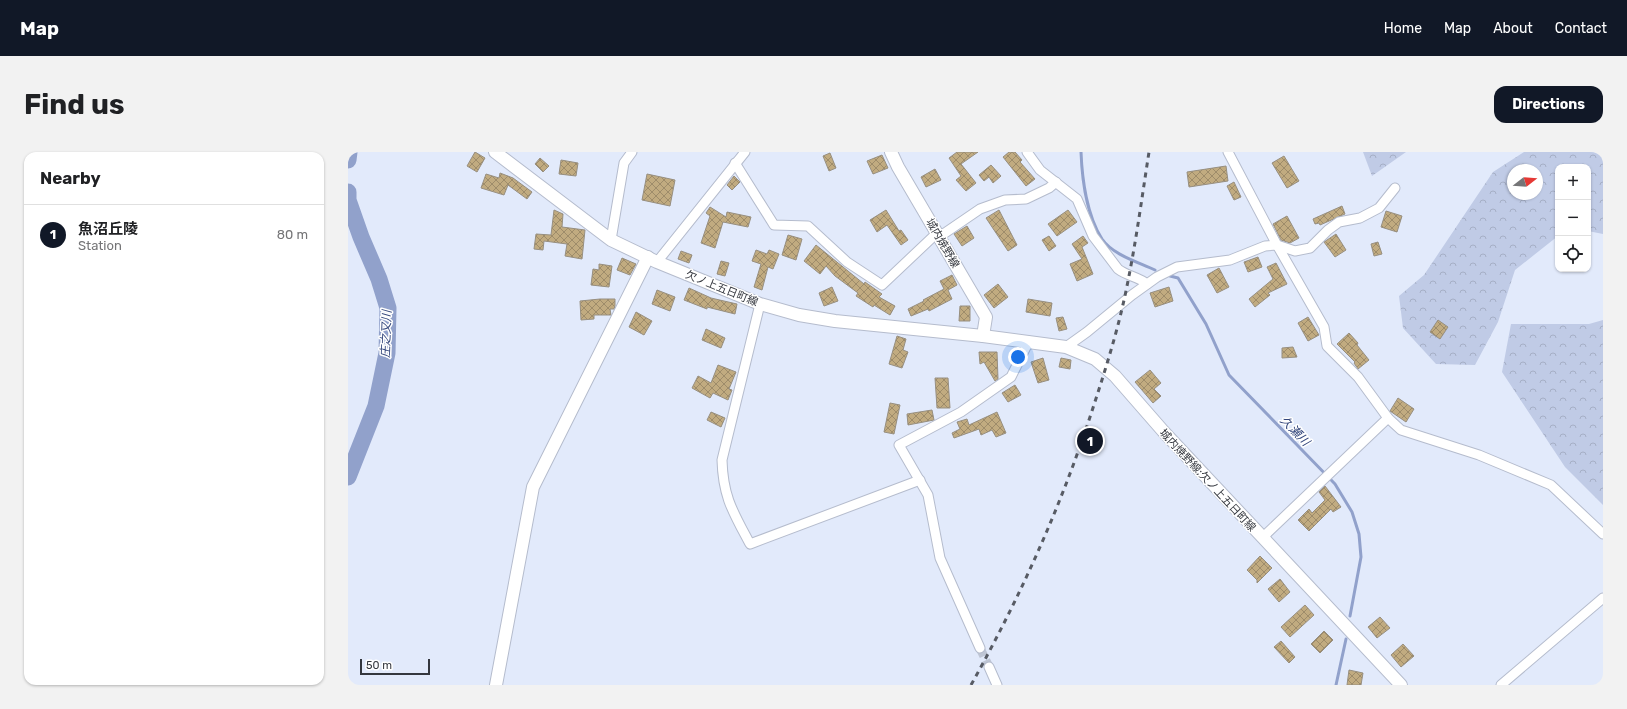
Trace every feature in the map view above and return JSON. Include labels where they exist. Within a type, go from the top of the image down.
[{"type":"main road","name":"欠ノ上五日町線","points":[[495,152],[611,240],[653,260],[760,304],[799,315],[835,321],[983,336]]},
{"type":"main road","name":"城内焼野線","points":[[891,152],[898,167],[986,317],[983,336]]},
{"type":"main road","points":[[496,685],[532,487],[653,260]]},
{"type":"main road","name":"城内焼野線;欠ノ上五日町線","points":[[983,336],[1066,347],[1095,359],[1114,376],[1262,538],[1401,685]]},
{"type":"street","points":[[611,240],[624,163],[632,152]]},
{"type":"street","points":[[653,260],[745,152]]},
{"type":"street","points":[[1027,152],[1040,170],[1077,199],[1094,236],[1118,269],[1123,273],[1141,279],[1147,284]]},
{"type":"street","points":[[1228,152],[1277,246],[1324,328],[1327,346],[1358,377],[1388,418],[1401,430],[1478,455],[1551,485],[1603,534]]},
{"type":"street","points":[[735,163],[774,225],[808,226],[847,262],[882,285],[938,235],[980,209],[1005,200],[1026,199],[1049,188],[1056,182]]},
{"type":"street","points":[[1066,347],[1147,284],[1177,267],[1230,260],[1264,246],[1277,246],[1295,251],[1310,248],[1328,230],[1339,222],[1360,218],[1379,208],[1395,188]]},
{"type":"street","points":[[760,304],[722,460],[722,479],[727,501],[750,544],[920,480]]},
{"type":"street","points":[[980,648],[940,558],[928,495],[899,445],[961,412],[1011,377],[1029,341]]},
{"type":"street","points":[[1262,538],[1388,418]]},
{"type":"street","points":[[1501,685],[1603,598]]},
{"type":"street","points":[[989,667],[998,685]]},
{"type":"green space","points":[[1363,152],[1406,152],[1372,176]]},
{"type":"green space","points":[[1524,152],[1603,152],[1603,234],[1591,232],[1591,164],[1555,164],[1555,238],[1515,270],[1498,322],[1475,365],[1436,364],[1403,328],[1399,296],[1424,275],[1493,172]]},
{"type":"green space","points":[[1603,320],[1603,505],[1565,467],[1502,372],[1511,324],[1589,324]]},
{"type":"building","points":[[475,152],[485,158],[477,172],[467,166]]},
{"type":"building","points":[[957,152],[978,152],[961,164],[976,183],[966,191],[956,180],[961,176],[949,158]]},
{"type":"building","points":[[1009,152],[1015,152],[1022,160],[1020,162],[1035,179],[1026,186],[1003,157]]},
{"type":"building","points":[[830,153],[836,168],[829,171],[823,156]]},
{"type":"building","points":[[882,155],[888,168],[873,174],[867,161]]},
{"type":"building","points":[[1284,156],[1299,181],[1287,188],[1272,163]]},
{"type":"building","points":[[540,158],[549,166],[543,172],[535,164]]},
{"type":"building","points":[[561,160],[578,163],[576,176],[559,174]]},
{"type":"building","points":[[991,165],[1001,176],[993,183],[989,177],[984,181],[979,175]]},
{"type":"building","points":[[1226,166],[1228,181],[1189,187],[1187,172]]},
{"type":"building","points":[[935,169],[941,180],[926,187],[921,177]]},
{"type":"building","points":[[500,173],[513,178],[532,192],[527,199],[508,185],[504,195],[481,188],[486,174],[499,178]]},
{"type":"building","points":[[647,174],[675,180],[670,206],[642,200]]},
{"type":"building","points":[[734,176],[740,182],[732,190],[727,185]]},
{"type":"building","points":[[1234,182],[1241,197],[1234,200],[1227,186]]},
{"type":"building","points":[[1342,206],[1345,214],[1320,225],[1319,223],[1315,224],[1313,219]]},
{"type":"building","points":[[710,207],[726,217],[727,212],[751,217],[748,227],[723,222],[715,248],[701,243],[710,216],[706,213]]},
{"type":"building","points":[[554,210],[563,214],[562,227],[585,230],[582,259],[565,256],[567,244],[544,241],[543,250],[534,249],[536,234],[551,235]]},
{"type":"building","points":[[886,210],[899,231],[901,230],[908,240],[901,245],[887,225],[877,232],[870,220]]},
{"type":"building","points":[[999,210],[1017,245],[1008,251],[986,218]]},
{"type":"building","points":[[1068,210],[1077,222],[1057,236],[1048,224]]},
{"type":"building","points":[[1386,211],[1402,216],[1397,232],[1381,227]]},
{"type":"building","points":[[1287,216],[1299,238],[1290,243],[1281,240],[1273,224]]},
{"type":"building","points":[[967,226],[974,238],[962,246],[954,234]]},
{"type":"building","points":[[1336,234],[1346,250],[1335,257],[1324,242]]},
{"type":"building","points":[[788,235],[802,239],[796,260],[782,255]]},
{"type":"building","points":[[1049,236],[1056,246],[1049,251],[1042,240]]},
{"type":"building","points":[[1083,236],[1088,243],[1082,247],[1093,274],[1077,281],[1070,264],[1082,259],[1072,244]]},
{"type":"building","points":[[1378,242],[1382,254],[1374,256],[1371,244]]},
{"type":"building","points":[[816,245],[864,284],[865,282],[882,294],[879,297],[895,306],[890,315],[874,305],[873,307],[856,296],[858,293],[835,276],[826,266],[820,274],[804,261]]},
{"type":"building","points":[[756,250],[767,254],[769,250],[779,254],[773,269],[768,267],[762,290],[754,287],[761,264],[752,261]]},
{"type":"building","points":[[681,251],[692,255],[689,263],[678,259]]},
{"type":"building","points":[[1258,257],[1262,267],[1248,272],[1244,262]]},
{"type":"building","points":[[622,258],[636,264],[630,275],[617,270]]},
{"type":"building","points":[[721,261],[729,263],[725,276],[717,274]]},
{"type":"building","points":[[1276,263],[1287,284],[1268,293],[1270,295],[1255,307],[1249,299],[1273,279],[1267,267]]},
{"type":"building","points":[[599,264],[612,266],[609,287],[591,285],[593,269],[599,270]]},
{"type":"building","points":[[1219,268],[1229,287],[1217,293],[1207,275]]},
{"type":"building","points":[[952,275],[957,285],[948,290],[952,299],[929,311],[928,309],[911,316],[908,309],[944,289],[940,281]]},
{"type":"building","points":[[998,284],[1008,297],[994,308],[984,295]]},
{"type":"building","points":[[832,287],[838,301],[824,306],[819,293]]},
{"type":"building","points":[[1169,287],[1173,301],[1155,307],[1150,293]]},
{"type":"building","points":[[689,288],[711,298],[737,304],[735,314],[707,307],[707,309],[684,300]]},
{"type":"building","points":[[657,290],[675,297],[670,311],[652,304]]},
{"type":"building","points":[[615,299],[614,309],[610,309],[611,315],[594,315],[594,319],[581,320],[580,301]]},
{"type":"building","points":[[1028,299],[1052,303],[1050,316],[1026,312]]},
{"type":"building","points":[[960,306],[970,306],[970,321],[959,321]]},
{"type":"building","points":[[636,312],[652,321],[644,335],[629,327]]},
{"type":"building","points":[[1063,317],[1067,329],[1059,331],[1056,318]]},
{"type":"building","points":[[1308,317],[1319,335],[1308,341],[1298,323]]},
{"type":"building","points":[[1438,320],[1448,327],[1440,339],[1430,332]]},
{"type":"building","points":[[706,329],[725,338],[721,348],[702,340]]},
{"type":"building","points":[[1349,333],[1358,343],[1357,345],[1369,360],[1358,369],[1354,363],[1355,362],[1337,344]]},
{"type":"building","points":[[897,336],[906,339],[903,350],[908,352],[902,368],[889,364]]},
{"type":"building","points":[[1293,347],[1297,357],[1282,358],[1282,348]]},
{"type":"building","points":[[979,352],[997,352],[998,379],[995,381],[984,362],[980,364]]},
{"type":"building","points":[[1043,358],[1049,380],[1038,383],[1031,362]]},
{"type":"building","points":[[1061,358],[1071,360],[1070,369],[1059,367]]},
{"type":"building","points":[[718,365],[736,372],[729,389],[732,390],[728,400],[713,393],[710,398],[692,388],[698,376],[711,383]]},
{"type":"building","points":[[1150,370],[1161,383],[1154,389],[1161,396],[1153,403],[1135,382]]},
{"type":"building","points":[[935,378],[948,378],[950,408],[937,408]]},
{"type":"building","points":[[1015,385],[1021,395],[1008,402],[1002,393]]},
{"type":"building","points":[[1398,398],[1414,409],[1406,422],[1390,411]]},
{"type":"building","points":[[890,403],[900,405],[894,434],[884,432]]},
{"type":"building","points":[[932,410],[934,420],[908,425],[907,414]]},
{"type":"building","points":[[711,412],[725,418],[721,427],[707,420]]},
{"type":"building","points":[[997,412],[1006,433],[996,437],[992,430],[981,435],[979,429],[954,438],[952,433],[960,429],[957,422],[967,419],[969,425]]},
{"type":"building","points":[[1089,427],[1096,430],[1091,445],[1084,443]]},
{"type":"building","points":[[1325,486],[1341,507],[1333,512],[1331,509],[1309,531],[1298,520],[1309,509],[1312,513],[1325,500],[1319,492]]},
{"type":"building","points":[[1260,556],[1272,568],[1257,583],[1257,580],[1247,570]]},
{"type":"building","points":[[1280,579],[1290,592],[1279,602],[1268,589]]},
{"type":"building","points":[[1305,605],[1314,615],[1290,637],[1281,627]]},
{"type":"building","points":[[1380,617],[1390,628],[1377,638],[1368,627]]},
{"type":"building","points":[[1324,631],[1333,640],[1320,653],[1311,644]]},
{"type":"building","points":[[1281,641],[1295,657],[1289,663],[1274,647]]},
{"type":"building","points":[[1403,644],[1414,656],[1401,667],[1391,655]]},
{"type":"building","points":[[1349,670],[1363,673],[1361,685],[1347,685]]},
{"type":"waterway","name":"庄之又川","points":[[348,160],[349,152]]},
{"type":"waterway","name":"久瀬川","points":[[1081,152],[1086,197],[1093,220],[1102,239],[1119,254],[1155,270]]},
{"type":"waterway","name":"庄之又川","points":[[348,192],[348,200],[361,237],[379,279],[388,308],[387,353],[376,406],[348,477]]},
{"type":"waterway","name":"久瀬川","points":[[1170,276],[1178,278],[1206,324],[1229,375],[1335,484],[1352,512],[1359,534],[1361,557],[1350,616]]},
{"type":"waterway","name":"久瀬川","points":[[1336,685],[1346,639]]},
{"type":"tunnel","points":[[980,648],[989,667]]},
{"type":"railway","points":[[971,685],[989,653],[1037,554],[1065,486],[1090,417],[1123,303],[1133,253],[1149,152]]},
{"type":"place","name":"魚沼丘陵","points":[[1090,441]]}]
